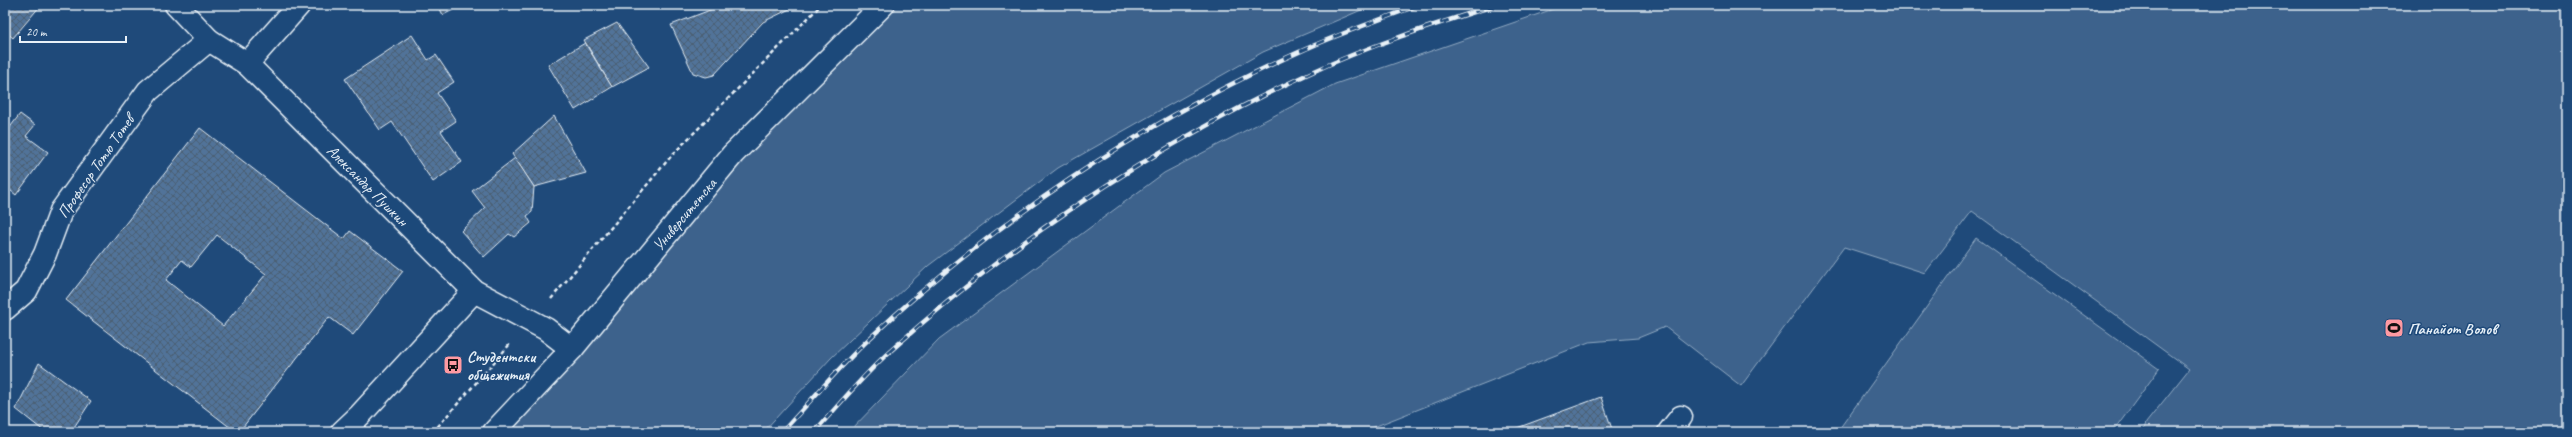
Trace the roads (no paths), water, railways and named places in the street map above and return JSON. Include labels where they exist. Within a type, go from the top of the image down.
[{"type":"street","name":"Александър Пушкин","points":[[176,5],[209,40],[247,64],[474,291],[531,320],[572,349]]},
{"type":"street","points":[[247,64],[299,5]]},
{"type":"street","name":"Университетска","points":[[494,432],[572,349],[733,154],[883,5]]},
{"type":"street","name":"Професор Тотю Тотев","points":[[5,309],[26,292],[45,254],[61,211],[148,90],[209,40]]},
{"type":"street","points":[[342,432],[366,410],[474,291]]},
{"type":"railway","points":[[782,432],[836,372],[870,338],[917,295],[967,254],[1072,177],[1184,109],[1241,79],[1329,39],[1419,5]]},
{"type":"railway","points":[[814,432],[877,363],[935,312],[984,272],[1035,234],[1140,164],[1195,132],[1308,74],[1401,36],[1496,5]]},
{"type":"place","name":"Панайот Волов","points":[[2394,328]]},
{"type":"place","name":"Студентски общежития","points":[[453,365]]}]
